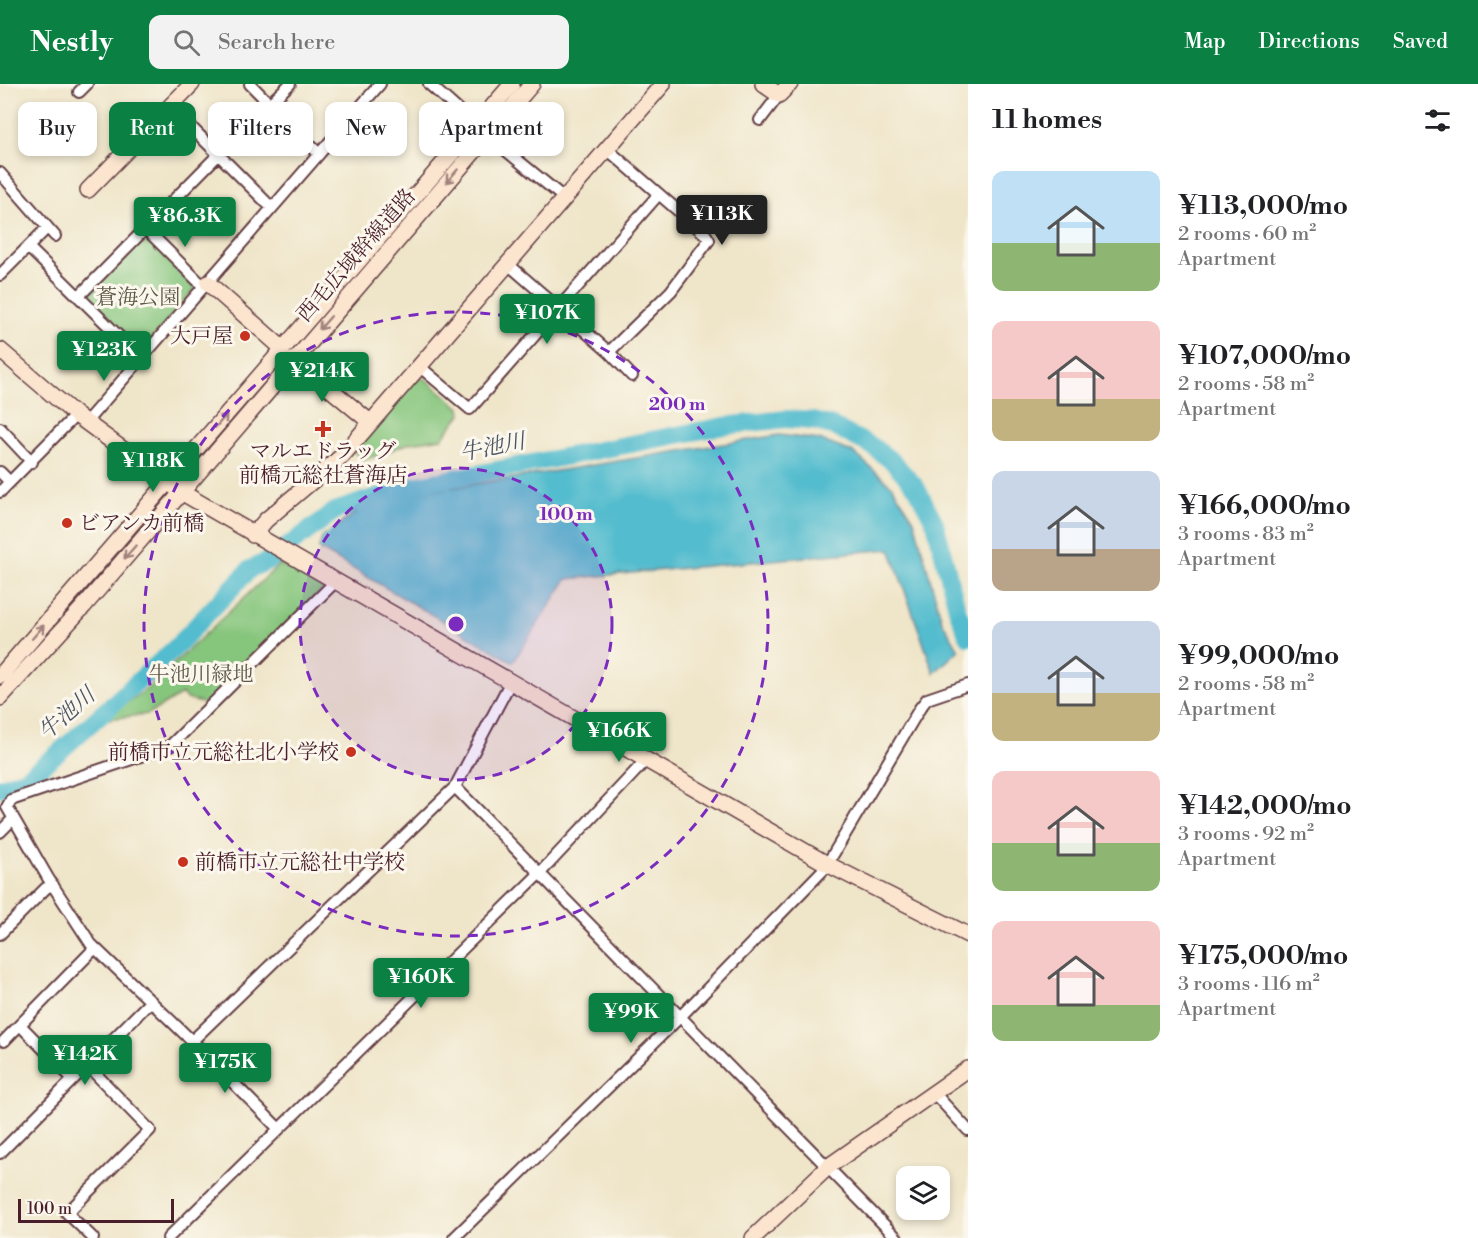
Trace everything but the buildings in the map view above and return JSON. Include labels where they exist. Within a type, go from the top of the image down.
[{"type":"street","points":[[174,102],[192,84]]},
{"type":"street","points":[[250,84],[267,102]]},
{"type":"street","points":[[271,102],[290,84]]},
{"type":"street","points":[[0,492],[81,419],[142,359],[380,84]]},
{"type":"street","points":[[429,84],[449,102]]},
{"type":"street","name":"西毛広域幹線道路","points":[[500,102],[512,84]]},
{"type":"street","name":"西毛広域幹線道路","points":[[512,102],[532,84]]},
{"type":"street","points":[[253,535],[266,520],[335,463],[663,84]]},
{"type":"street","points":[[760,120],[785,90],[764,84]]},
{"type":"street","points":[[196,134],[208,146]]},
{"type":"street","points":[[313,148],[319,154]]},
{"type":"street","points":[[607,149],[706,235],[708,245],[671,291],[609,352]]},
{"type":"street","points":[[88,190],[121,156]]},
{"type":"street","points":[[79,296],[217,156],[272,208]]},
{"type":"street","name":"西毛広域幹線道路","points":[[0,676],[167,483],[288,354],[459,156]]},
{"type":"street","points":[[513,156],[564,198]]},
{"type":"street","points":[[0,173],[55,236]]},
{"type":"street","points":[[419,366],[470,409],[659,194]]},
{"type":"street","points":[[0,275],[47,228]]},
{"type":"street","points":[[146,229],[206,285],[370,422]]},
{"type":"street","points":[[28,247],[142,359]]},
{"type":"street","points":[[508,264],[609,352],[632,376]]},
{"type":"street","points":[[0,350],[81,419],[181,492],[827,864],[968,935]]},
{"type":"street","name":"西毛広域幹線道路","points":[[0,698],[84,606],[181,492],[288,354]]},
{"type":"street","points":[[0,428],[32,462]]},
{"type":"street","points":[[0,472],[10,482]]},
{"type":"street","points":[[278,1128],[95,948],[52,885],[6,807],[11,800],[170,746],[335,582]]},
{"type":"street","points":[[192,1041],[455,787],[510,683]]},
{"type":"street","points":[[454,1238],[679,1018],[827,864],[924,702],[968,685]]},
{"type":"street","points":[[168,1238],[540,873],[646,760]]},
{"type":"street","points":[[455,787],[679,1018],[829,1166],[897,1238]]},
{"type":"street","points":[[0,832],[13,819]]},
{"type":"street","points":[[0,934],[46,888],[52,885]]},
{"type":"street","points":[[4,1041],[95,948]]},
{"type":"street","points":[[0,1153],[151,1001]]},
{"type":"street","points":[[20,1025],[73,1079]]},
{"type":"street","points":[[87,1065],[150,1130],[67,1213],[93,1238]]},
{"type":"street","points":[[753,1238],[829,1166],[968,1069]]},
{"type":"street","points":[[934,1093],[968,1130]]},
{"type":"green space","name":"蒼海公園","points":[[145,239],[151,239],[195,281],[195,288],[144,348],[136,349],[88,300],[88,295]]},
{"type":"green space","points":[[424,378],[460,408],[461,414],[442,438],[410,443],[365,460],[354,452],[417,379]]},
{"type":"green space","name":"牛池川緑地","points":[[280,564],[324,588],[209,705],[187,699],[182,694],[148,714],[109,719],[107,716],[147,689]]},
{"type":"water","points":[[779,435],[820,440],[854,453],[892,486],[914,520],[942,621],[959,650],[934,673],[890,549],[567,579],[513,662],[319,549],[322,537],[359,511],[407,495]]},
{"type":"waterway","name":"牛池川","points":[[0,788],[26,778],[58,753],[175,648],[250,569],[268,561],[335,511],[403,488],[724,426],[786,419],[813,421],[832,426],[872,446],[893,462],[916,487],[935,523],[958,612],[968,637]]},
{"type":"place","name":"大戸屋","points":[[245,336]]},
{"type":"place","name":"マルエドラッグ 前橋元総社蒼海店","points":[[323,429]]},
{"type":"place","name":"ビアンカ前橋","points":[[67,523]]},
{"type":"place","name":"前橋市立元総社北小学校","points":[[351,752]]},
{"type":"place","name":"前橋市立元総社中学校","points":[[183,862]]}]
